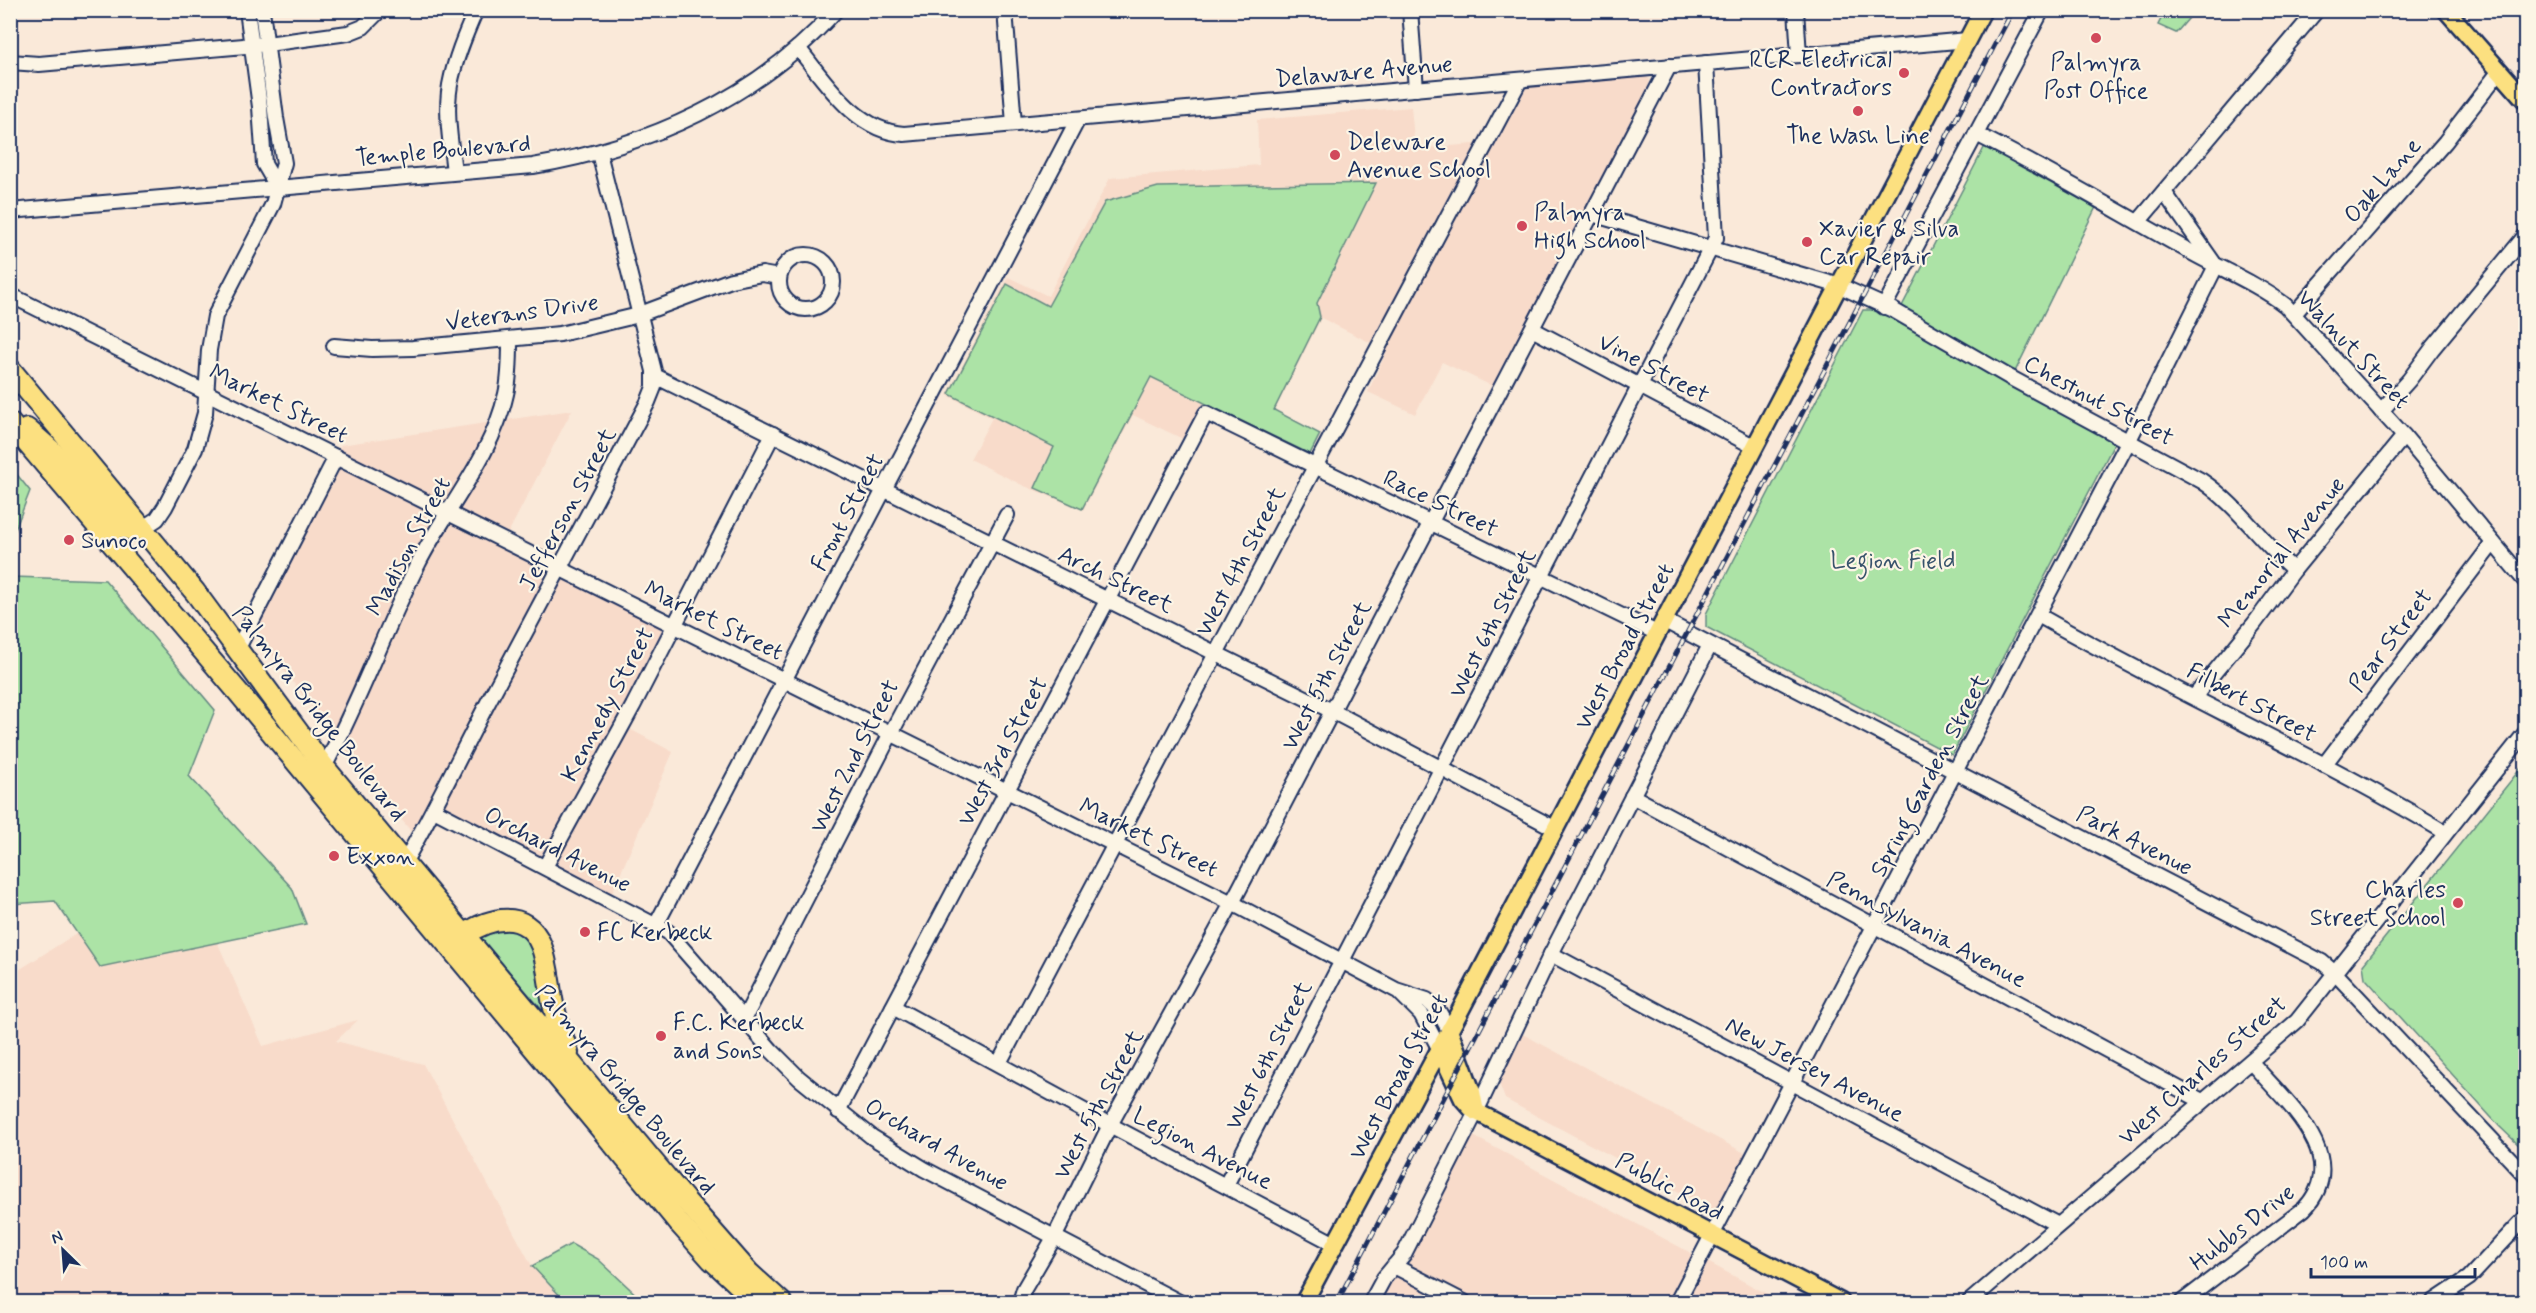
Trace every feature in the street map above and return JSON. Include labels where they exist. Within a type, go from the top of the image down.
[{"type":"highway","name":"Palmyra Bridge Boulevard","points":[[10,369],[195,592],[324,767],[718,1239],[781,1302]]},
{"type":"highway","points":[[10,416],[59,456],[121,527],[132,530],[143,528]]},
{"type":"highway","name":"Palmyra Bridge Boulevard","points":[[10,423],[245,701],[672,1215],[712,1260],[757,1302]]},
{"type":"highway","points":[[464,935],[479,925],[500,919],[521,924],[534,933],[543,952],[553,1003],[571,1064]]},
{"type":"main road","name":"West Broad Street","points":[[1304,1302],[1556,829],[1983,10]]},
{"type":"main road","points":[[2446,10],[2526,101]]},
{"type":"main road","points":[[1449,1030],[1472,1092],[1476,1112]]},
{"type":"main road","name":"Public Road","points":[[1439,1048],[1463,1099],[1476,1112],[1841,1302]]},
{"type":"street","points":[[247,10],[264,164],[278,188]]},
{"type":"street","points":[[143,528],[161,514],[187,468],[202,427],[208,393],[209,350],[215,316],[273,204],[284,163],[262,10]]},
{"type":"street","points":[[10,62],[39,64],[267,45],[356,31],[370,22],[380,10]]},
{"type":"street","points":[[454,172],[448,122],[450,86],[461,44],[476,10]]},
{"type":"street","name":"Temple Boulevard","points":[[10,211],[533,166],[599,153],[646,138],[697,115],[739,91],[798,48],[836,10]]},
{"type":"street","points":[[1005,10],[1014,124]]},
{"type":"street","points":[[1410,10],[1416,89]]},
{"type":"street","points":[[1796,10],[1798,55]]},
{"type":"street","points":[[1884,307],[2042,10]]},
{"type":"street","points":[[2139,221],[2317,10]]},
{"type":"street","name":"Delaware Avenue","points":[[798,48],[844,103],[862,120],[877,129],[903,134],[1968,40]]},
{"type":"street","name":"West 6th Street","points":[[1226,1185],[1716,238],[1706,63]]},
{"type":"street","name":"West 5th Street","points":[[1020,1302],[1024,1289],[1055,1236],[1110,1125],[1232,903],[1669,66]]},
{"type":"street","name":"Oak Lane","points":[[2294,314],[2445,142],[2499,72]]},
{"type":"street","name":"West 4th Street","points":[[999,1064],[1520,80]]},
{"type":"street","points":[[260,120],[276,118]]},
{"type":"street","name":"Front Street","points":[[656,925],[1078,119]]},
{"type":"street","name":"Walnut Street","points":[[1976,134],[2269,294],[2294,314],[2404,436],[2493,543],[2521,566],[2526,582]]},
{"type":"street","name":"Jefferson Street","points":[[404,863],[561,569],[654,387],[655,375],[641,314],[599,153]]},
{"type":"street","points":[[2164,192],[2216,266]]},
{"type":"street","name":"Chestnut Street","points":[[1592,214],[1840,286],[1884,307],[2009,377],[2129,440],[2216,491],[2294,570]]},
{"type":"street","points":[[2381,411],[2409,380],[2526,234]]},
{"type":"street","points":[[801,255],[814,256],[820,258],[830,269],[834,279],[833,288],[830,296],[822,305],[802,309],[791,305],[782,295],[779,277],[783,268],[794,258],[801,255]]},
{"type":"street","name":"Spring Garden Street","points":[[1677,1302],[2038,615],[2216,266]]},
{"type":"street","name":"Veterans Drive","points":[[334,346],[388,349],[510,340],[580,330],[641,314],[731,280],[762,274],[779,277]]},
{"type":"street","name":"Market Street","points":[[10,295],[1232,903],[1396,990],[1427,1000],[1439,1012],[1449,1030]]},
{"type":"street","name":"Vine Street","points":[[1532,329],[1755,447]]},
{"type":"street","name":"Madison Street","points":[[324,767],[351,716],[417,565],[468,482],[502,408],[510,369],[510,340]]},
{"type":"street","name":"Arch Street","points":[[655,375],[1332,711],[1556,829]]},
{"type":"street","name":"Race Street","points":[[1206,413],[1541,576],[1661,627]]},
{"type":"street","name":"West 3rd Street","points":[[838,1111],[1206,413]]},
{"type":"street","name":"Kennedy Street","points":[[545,867],[773,434]]},
{"type":"street","name":"Memorial Avenue","points":[[2194,697],[2404,436]]},
{"type":"street","points":[[237,650],[336,457]]},
{"type":"street","name":"West 2nd Street","points":[[744,1019],[891,733],[1007,515]]},
{"type":"street","name":"Pear Street","points":[[2324,765],[2493,543]]},
{"type":"street","name":"Filbert Street","points":[[2038,615],[2096,648],[2324,765],[2445,832]]},
{"type":"street","name":"Park Avenue","points":[[1661,627],[1710,645],[2322,962],[2336,974],[2526,1176]]},
{"type":"street","points":[[1371,1302],[1384,1278],[1404,1254],[1476,1112],[1551,954],[1710,645]]},
{"type":"street","name":"West Charles Street","points":[[1969,1302],[2297,1021],[2526,732]]},
{"type":"street","name":"Pennsylvania Avenue","points":[[1632,796],[2202,1101]]},
{"type":"street","name":"Orchard Avenue","points":[[434,810],[668,932],[798,1078],[872,1137],[924,1169],[1179,1302]]},
{"type":"street","name":"New Jersey Avenue","points":[[1551,954],[2058,1225]]},
{"type":"street","name":"Market Street","points":[[1396,990],[1421,1014],[1439,1048]]},
{"type":"street","name":"Legion Avenue","points":[[892,1006],[1335,1244]]},
{"type":"street","name":"Hubbs Drive","points":[[2182,1302],[2304,1209],[2315,1198],[2320,1186],[2322,1162],[2315,1140],[2251,1062]]},
{"type":"street","points":[[2433,1302],[2469,1278],[2526,1217]]},
{"type":"street","points":[[1394,1266],[1464,1302]]},
{"type":"shaded area","points":[[1642,73],[1650,80],[1647,92],[1492,386],[1442,362],[1415,414],[1368,392],[1387,351],[1321,318],[1275,410],[1321,434],[1309,456],[1213,408],[1199,410],[1183,439],[1133,415],[1083,510],[1022,485],[970,459],[992,418],[947,395],[1008,277],[1048,296],[1110,178],[1259,165],[1257,120],[1411,107],[1415,149],[1497,142],[1528,84]]},
{"type":"shaded area","points":[[572,410],[504,541],[674,625],[622,725],[673,752],[609,900],[432,817],[419,841],[346,752],[252,628],[341,445]]},
{"type":"shaded area","points":[[99,919],[209,923],[263,1046],[358,1020],[336,1041],[423,1064],[532,1266],[566,1302],[11,1302],[11,975]]},
{"type":"shaded area","points":[[1515,1030],[1754,1158],[1724,1216],[1505,1099],[1494,1070]]},
{"type":"shaded area","points":[[1464,1131],[1782,1302],[1378,1302]]},
{"type":"green space","points":[[2165,10],[2195,11],[2176,33],[2158,25]]},
{"type":"green space","name":"Legion Field","points":[[1985,146],[2097,205],[2009,384],[2115,442],[1952,755],[1706,627],[1706,614],[1863,310],[1900,310]]},
{"type":"green space","points":[[1376,183],[1317,303],[1320,317],[1274,410],[1320,434],[1310,454],[1151,377],[1082,509],[1035,488],[1054,447],[949,394],[1007,284],[1048,306],[1105,202],[1158,187]]},
{"type":"green space","points":[[11,467],[30,491],[11,540]]},
{"type":"green space","points":[[10,574],[13,577],[105,580],[215,710],[189,776],[292,888],[306,924],[100,967],[55,901],[11,904]]},
{"type":"green space","name":"Charles Street School","points":[[2525,763],[2525,1151],[2499,1126],[2365,978],[2363,965]]},
{"type":"green space","points":[[499,927],[521,932],[536,950],[544,1012],[477,935]]},
{"type":"green space","points":[[571,1244],[598,1259],[644,1302],[566,1302],[532,1266]]},
{"type":"railway","points":[[1337,1302],[2013,10]]},
{"type":"place","name":"Palmyra Post Office","points":[[2096,38]]},
{"type":"place","name":"RCR Electrical Contractors","points":[[1904,73]]},
{"type":"place","name":"The Wash Line","points":[[1858,111]]},
{"type":"place","name":"Deleware Avenue School","points":[[1335,155]]},
{"type":"place","name":"Palmyra High School","points":[[1522,226]]},
{"type":"place","name":"Xavier & Silva Car Repair","points":[[1807,242]]},
{"type":"place","name":"Sunoco","points":[[69,540]]},
{"type":"place","name":"Exxon","points":[[334,856]]},
{"type":"place","name":"Charles Street School","points":[[2458,903]]},
{"type":"place","name":"FC Kerbeck","points":[[585,932]]},
{"type":"place","name":"F.C. Kerbeck and Sons","points":[[661,1036]]}]
